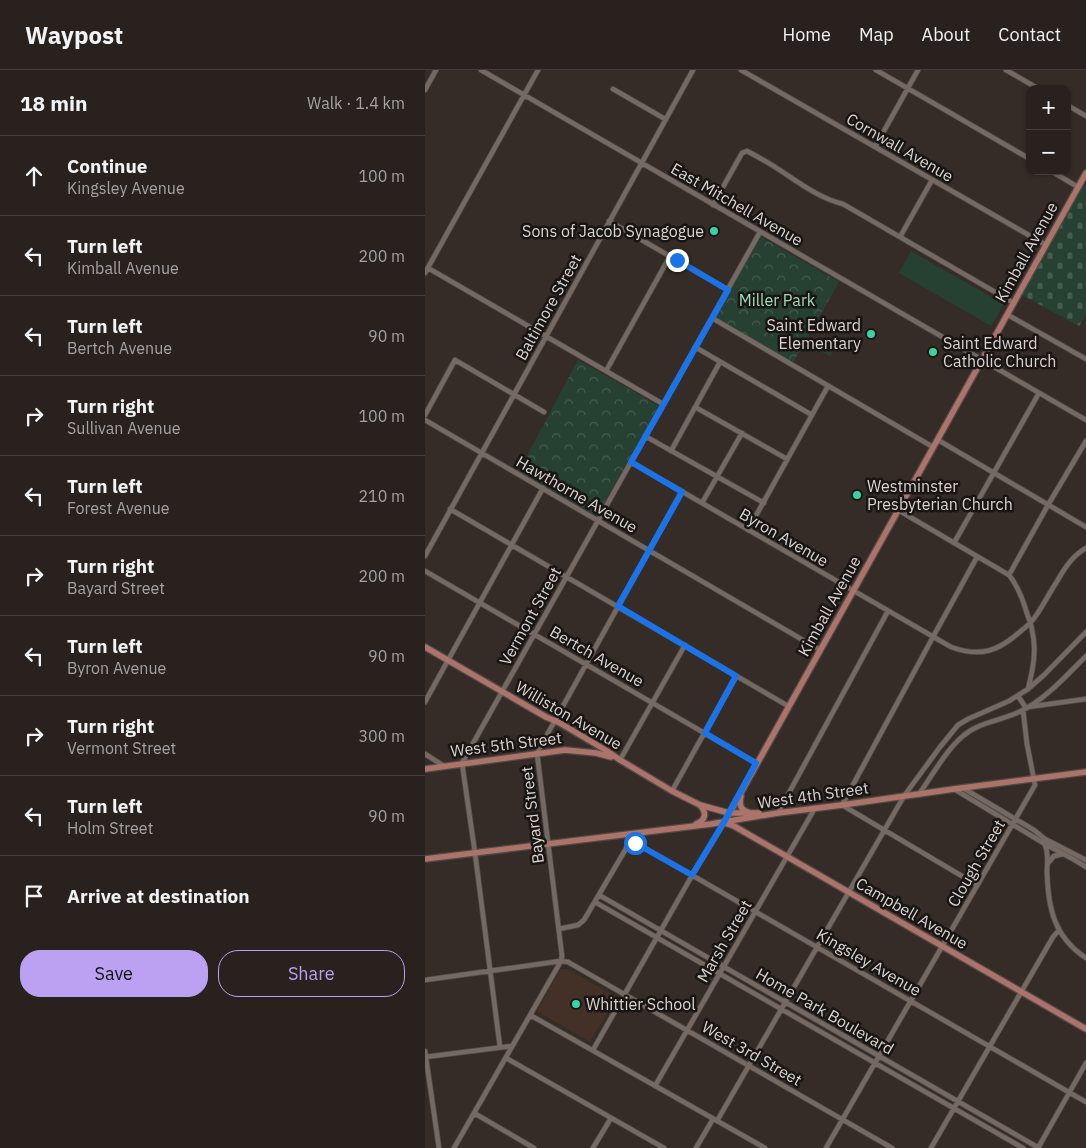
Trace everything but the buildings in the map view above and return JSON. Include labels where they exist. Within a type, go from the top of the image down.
[{"type":"main road","name":"Kimball Avenue","points":[[724,822],[1086,173]]},
{"type":"main road","name":"Williston Avenue","points":[[425,647],[546,717],[560,723],[672,791],[700,805],[729,814],[778,813]]},
{"type":"main road","name":"West 5th Street","points":[[425,769],[565,750],[585,751],[620,760]]},
{"type":"main road","name":"West 4th Street","points":[[425,859],[688,827],[778,813],[1086,772]]},
{"type":"main road","points":[[743,788],[740,807],[745,812],[755,814]]},
{"type":"main road","points":[[688,827],[704,819],[705,812],[700,805]]},
{"type":"main road","name":"Campbell Avenue","points":[[724,822],[735,826],[1086,1029]]},
{"type":"street","points":[[425,90],[437,70]]},
{"type":"street","name":"East Mitchell Avenue","points":[[481,70],[1086,420]]},
{"type":"street","points":[[425,274],[539,70]]},
{"type":"street","name":"Baltimore Street","points":[[425,556],[693,70]]},
{"type":"street","name":"Cornwall Avenue","points":[[741,70],[1046,246]]},
{"type":"street","points":[[876,70],[1026,157]]},
{"type":"street","points":[[875,147],[918,70]]},
{"type":"street","points":[[1006,70],[1032,85]]},
{"type":"street","points":[[613,89],[665,119]]},
{"type":"street","points":[[1071,107],[1086,116]]},
{"type":"street","points":[[713,205],[742,153],[747,151],[830,201],[843,204],[1014,303]]},
{"type":"street","points":[[1058,175],[1078,187]]},
{"type":"street","points":[[900,237],[932,180]]},
{"type":"street","points":[[609,221],[728,290]]},
{"type":"street","name":"Vermont Street","points":[[462,763],[760,232]]},
{"type":"street","points":[[606,371],[670,256]]},
{"type":"street","points":[[428,268],[663,404]]},
{"type":"street","points":[[1008,315],[1086,358]]},
{"type":"street","points":[[711,318],[933,447]]},
{"type":"street","points":[[695,347],[812,415]]},
{"type":"street","points":[[425,415],[455,360],[544,412]]},
{"type":"street","points":[[671,451],[720,362]]},
{"type":"street","points":[[748,530],[828,386]]},
{"type":"street","points":[[954,543],[1039,394]]},
{"type":"street","points":[[695,407],[787,459]]},
{"type":"street","name":"Hawthorne Avenue","points":[[425,420],[820,650]]},
{"type":"street","points":[[702,503],[742,434]]},
{"type":"street","points":[[645,436],[764,503]]},
{"type":"street","points":[[938,440],[1086,527]]},
{"type":"street","points":[[1009,575],[1086,440]]},
{"type":"street","name":"Byron Avenue","points":[[631,462],[933,637],[951,647],[971,652],[991,650],[1004,645],[1031,622],[1071,561],[1086,548]]},
{"type":"street","points":[[425,702],[543,488]]},
{"type":"street","name":"Bayard Street","points":[[561,961],[562,952],[537,753],[682,492]]},
{"type":"street","points":[[450,509],[788,706]]},
{"type":"street","points":[[898,510],[1009,575],[1013,580],[1019,590],[1031,622],[1034,637],[1035,652],[1028,689]]},
{"type":"street","points":[[977,557],[842,805],[977,885]]},
{"type":"street","name":"Bertch Avenue","points":[[425,571],[756,763]]},
{"type":"street","points":[[778,813],[888,611]]},
{"type":"street","points":[[696,1148],[749,1066],[904,796],[939,747],[958,725],[968,718],[1003,704],[1028,689],[1086,632]]},
{"type":"street","points":[[620,760],[685,645]]},
{"type":"street","points":[[919,794],[948,753],[964,735],[983,724],[1013,715],[1025,709],[1052,689],[1086,656]]},
{"type":"street","points":[[672,791],[736,676]]},
{"type":"street","points":[[1019,696],[1025,709]]},
{"type":"street","points":[[1025,709],[1086,699]]},
{"type":"street","name":"Clough Street","points":[[826,1148],[1035,785],[1027,744],[1025,709]]},
{"type":"street","points":[[425,754],[444,766]]},
{"type":"street","points":[[462,763],[500,1047]]},
{"type":"street","points":[[963,788],[1045,844],[1086,867]]},
{"type":"street","points":[[954,789],[1086,860]]},
{"type":"street","name":"Marsh Street","points":[[655,1086],[815,808]]},
{"type":"street","name":"Kimball Avenue","points":[[593,1050],[724,822]]},
{"type":"street","name":"Kingsley Avenue","points":[[599,895],[627,847],[632,844],[639,845],[1086,1102]]},
{"type":"street","points":[[1045,844],[1048,853],[1047,873],[1053,918],[1059,930],[1074,948],[1086,958]]},
{"type":"street","points":[[1048,863],[1052,857],[1062,854],[1086,856]]},
{"type":"street","points":[[559,929],[581,924],[599,895]]},
{"type":"street","name":"Home Park Boulevard","points":[[599,895],[1038,1148]]},
{"type":"street","name":"Home Park Boulevard","points":[[595,902],[1023,1148]]},
{"type":"street","points":[[931,1148],[1053,937],[1059,930]]},
{"type":"street","points":[[454,1148],[561,961]]},
{"type":"street","name":"West 3rd Street","points":[[425,980],[561,961],[574,964],[893,1148]]},
{"type":"street","points":[[530,1015],[765,1148]]},
{"type":"street","points":[[425,1057],[512,1046]]},
{"type":"street","points":[[425,1051],[439,1148]]},
{"type":"street","points":[[506,1058],[664,1148]]},
{"type":"street","points":[[1038,1148],[1086,1063]]},
{"type":"street","points":[[474,1113],[534,1148]]},
{"type":"street","points":[[593,1148],[611,1118]]},
{"type":"shaded area","name":"Whittier School","points":[[561,969],[568,969],[616,997],[590,1042],[537,1011]]},
{"type":"green space","points":[[1086,179],[1086,315],[1079,326],[1022,295]]},
{"type":"green space","name":"Miller Park","points":[[761,237],[839,282],[793,363],[714,317]]},
{"type":"green space","points":[[911,251],[1004,304],[991,326],[899,273]]},
{"type":"green space","points":[[829,340],[837,345],[830,356],[822,352]]},
{"type":"green space","points":[[578,360],[659,406],[597,516],[519,471]]},
{"type":"place","name":"Sons of Jacob Synagogue","points":[[714,231]]},
{"type":"place","name":"Saint Edward Elementary","points":[[871,334]]},
{"type":"place","name":"Saint Edward Catholic Church","points":[[933,352]]},
{"type":"place","name":"Westminster Presbyterian Church","points":[[857,495]]},
{"type":"place","name":"Whittier School","points":[[576,1004]]},
{"type":"route","points":[[635,843],[692,875],[756,763],[705,733],[736,676],[618,606],[682,492],[631,462],[728,290],[677,260]]}]
